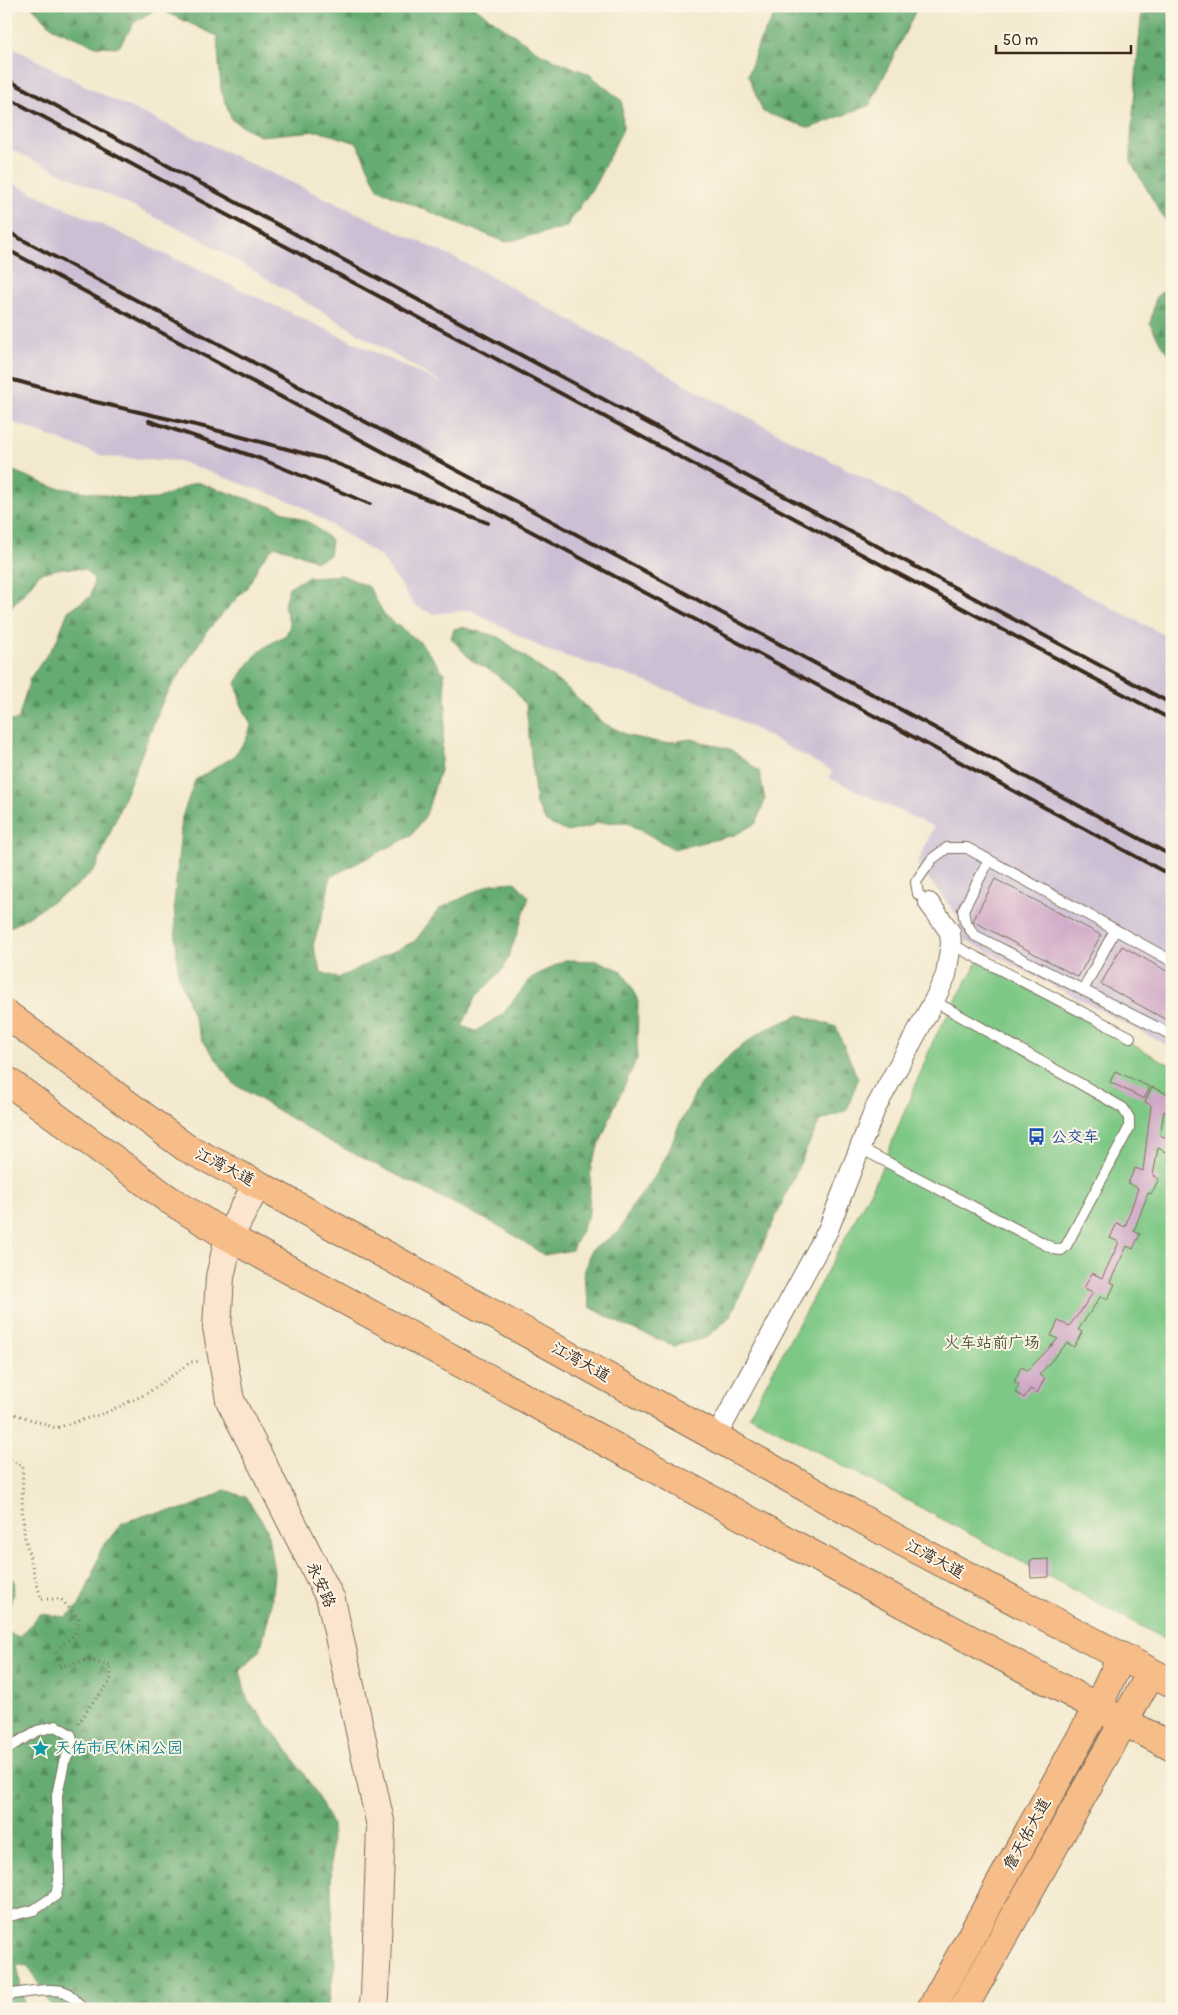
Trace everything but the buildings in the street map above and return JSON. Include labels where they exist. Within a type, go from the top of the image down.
[{"type":"main road","name":"江湾大道","points":[[6,1014],[185,1147],[257,1184],[901,1541],[1161,1678]]},
{"type":"main road","points":[[6,1080],[168,1200],[229,1237],[1172,1748]]},
{"type":"main road","name":"詹天佑大道","points":[[931,2009],[1096,1708],[1121,1658]]},
{"type":"main road","name":"詹天佑大道","points":[[963,2009],[1124,1722],[1161,1678]]},
{"type":"street","points":[[716,1437],[828,1230],[876,1109],[946,976],[951,944],[950,932],[929,903]]},
{"type":"street","name":"永安路","points":[[257,1184],[229,1237],[220,1277],[217,1327],[230,1400],[331,1600],[381,1826],[375,1996],[372,2009]]},
{"type":"lane","points":[[929,903],[918,894],[916,882],[932,859],[947,848],[967,848],[1172,961]]},
{"type":"lane","points":[[990,860],[964,910],[965,921],[974,935],[1172,1035]]},
{"type":"lane","points":[[1082,990],[1115,930]]},
{"type":"lane","points":[[951,944],[1130,1037]]},
{"type":"lane","points":[[860,1148],[1054,1249],[1061,1250],[1066,1246],[1129,1128],[1129,1118],[1122,1108],[934,1001]]},
{"type":"lane","points":[[6,1750],[37,1731],[56,1726],[71,1735],[73,1746],[64,1762],[56,1795],[59,1881],[56,1895],[34,1910],[6,1917]]},
{"type":"lane","points":[[6,1995],[56,1990],[66,1993],[82,2009]]},
{"type":"path","points":[[6,1411],[56,1428],[105,1413],[146,1394],[191,1362],[222,1357]]},
{"type":"path","points":[[6,1458],[23,1466],[22,1510],[25,1539],[41,1599],[61,1599],[79,1619],[76,1633],[55,1652],[59,1667],[86,1660],[110,1665],[111,1681],[93,1702],[71,1735]]},
{"type":"shaded area","points":[[6,44],[99,93],[478,269],[709,397],[1172,639],[1172,1048],[965,940],[956,914],[917,864],[934,827],[829,778],[832,771],[720,710],[631,676],[546,650],[470,610],[433,614],[414,605],[381,557],[298,504],[179,461],[106,457],[6,420],[6,180],[445,385],[195,236],[6,147]]},
{"type":"green space","points":[[31,6],[473,6],[543,55],[589,74],[622,101],[623,129],[596,183],[566,227],[506,242],[432,213],[378,189],[357,143],[318,131],[260,136],[232,120],[221,90],[217,36],[157,8],[134,23],[119,47],[96,46],[53,28]]},
{"type":"green space","points":[[780,6],[918,6],[870,105],[810,128],[763,112],[748,75],[759,42]]},
{"type":"green space","points":[[1142,6],[1172,6],[1172,227],[1163,217],[1131,162],[1131,137]]},
{"type":"green space","points":[[1172,284],[1172,357],[1161,344],[1150,324],[1156,297]]},
{"type":"green space","points":[[6,468],[53,487],[132,500],[157,499],[196,482],[273,507],[311,523],[331,540],[329,556],[316,561],[274,546],[261,561],[248,586],[207,631],[164,698],[96,868],[78,885],[13,926],[6,926],[6,721],[18,720],[30,678],[56,642],[68,611],[91,596],[94,579],[84,569],[62,568],[40,573],[9,609],[6,609]]},
{"type":"green space","points":[[342,575],[369,587],[385,616],[421,643],[444,673],[446,709],[440,770],[426,815],[411,836],[330,877],[325,907],[313,945],[321,972],[338,978],[415,941],[439,909],[491,884],[515,882],[529,897],[517,934],[504,968],[476,997],[462,1026],[476,1031],[503,1014],[531,978],[565,960],[598,961],[622,971],[638,998],[637,1059],[614,1108],[591,1165],[589,1213],[572,1250],[544,1255],[501,1227],[327,1140],[234,1084],[201,1038],[178,974],[174,904],[182,817],[195,780],[233,757],[246,740],[251,725],[241,704],[236,683],[257,654],[269,644],[286,635],[290,625],[284,605],[289,587],[309,577]]},
{"type":"green space","points":[[462,627],[499,637],[572,692],[602,722],[629,736],[663,743],[691,739],[730,749],[759,771],[765,800],[756,823],[735,835],[674,849],[626,822],[597,823],[568,832],[546,822],[536,804],[526,706],[515,690],[493,672],[471,660],[451,638],[454,629]]},
{"type":"green space","name":"火车站前广场","points":[[978,961],[1172,1066],[1172,1643],[749,1415],[877,1179],[934,1039]]},
{"type":"green space","points":[[800,1015],[836,1027],[858,1079],[847,1110],[819,1122],[730,1317],[706,1338],[674,1346],[621,1324],[590,1307],[583,1276],[590,1251],[619,1232],[631,1208],[654,1178],[668,1153],[678,1127],[699,1086],[732,1053],[764,1030]]},
{"type":"green space","points":[[225,1490],[246,1497],[267,1529],[274,1572],[271,1607],[260,1651],[240,1670],[247,1699],[287,1749],[313,1788],[332,1824],[331,1892],[335,1964],[327,2009],[53,2009],[28,1966],[17,1965],[25,2009],[6,2009],[6,1632],[20,1637],[40,1614],[66,1617],[79,1606],[93,1574],[101,1549],[122,1523],[149,1514],[186,1509]]},
{"type":"green space","points":[[6,1569],[15,1581],[6,1631]]},
{"type":"railway","points":[[6,79],[1172,704]]},
{"type":"railway","points":[[6,97],[1172,720]]},
{"type":"railway","points":[[6,231],[509,498],[1172,856]]},
{"type":"railway","points":[[6,249],[1172,876]]},
{"type":"railway","points":[[6,378],[325,459],[488,523]]},
{"type":"railway","points":[[149,421],[261,459],[370,504]]},
{"type":"place","name":"公交车","points":[[1037,1137]]},
{"type":"place","name":"天佑市民休闲公园","points":[[41,1748]]}]
